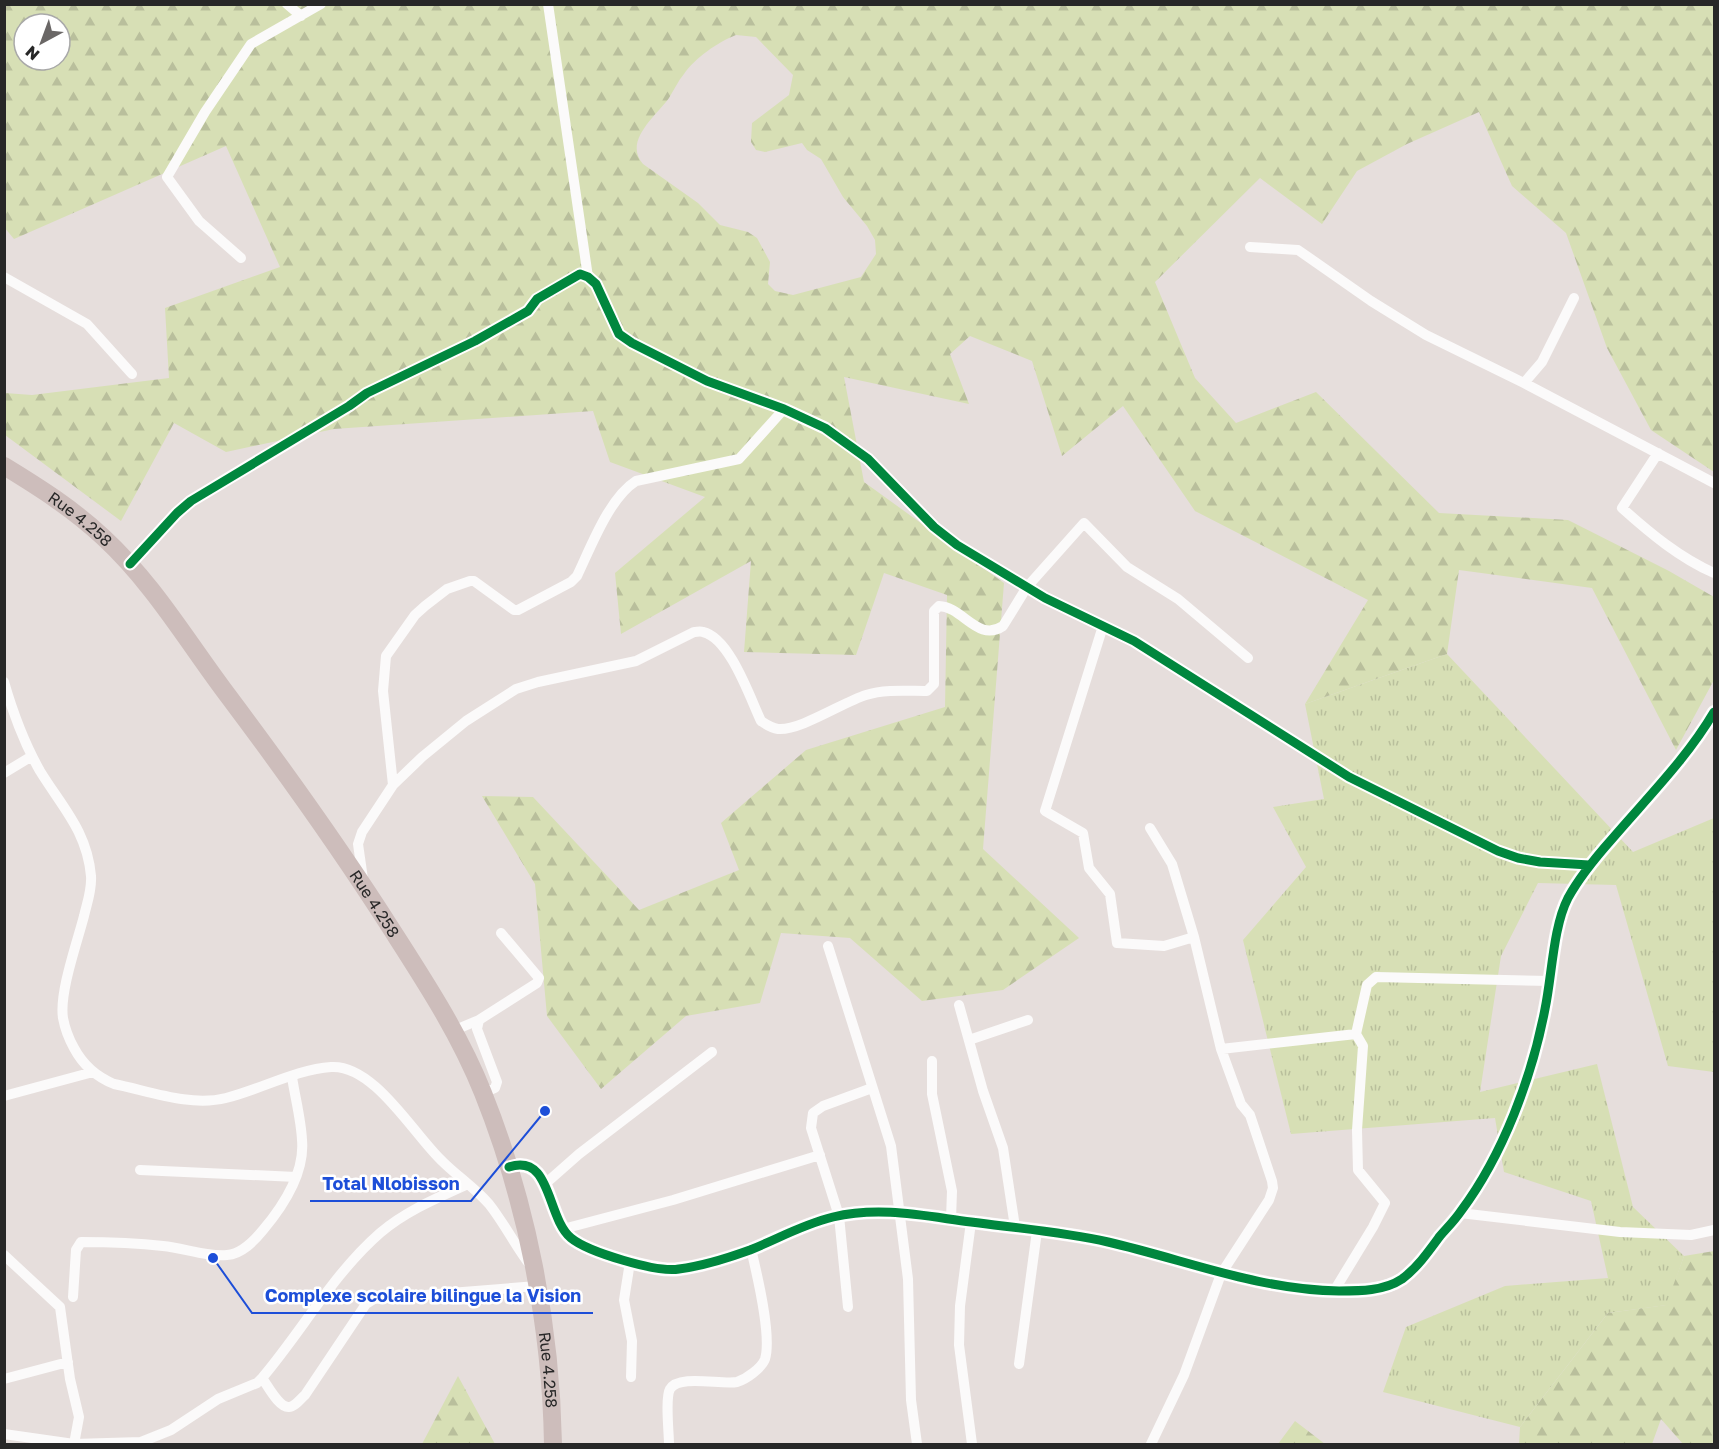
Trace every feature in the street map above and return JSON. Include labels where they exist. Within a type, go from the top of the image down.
[{"type":"highway","name":"Rue 4.258","points":[[4,466],[70,509],[104,538],[156,595],[272,752],[363,886],[455,1030],[483,1093],[509,1167],[536,1279],[550,1374],[553,1444]]},
{"type":"street","points":[[287,4],[301,16]]},
{"type":"street","points":[[241,258],[199,221],[167,177],[205,112],[251,44],[321,4]]},
{"type":"street","points":[[548,4],[588,276]]},
{"type":"street","points":[[1250,247],[1298,250],[1371,301],[1426,335],[1524,383],[1714,483]]},
{"type":"street","points":[[130,564],[191,501],[368,393],[475,341],[528,311],[537,299],[580,274],[588,276],[596,284],[619,334],[632,343],[706,381],[784,409],[825,428],[884,474],[934,527],[957,546],[1027,587],[1153,653],[1349,777],[1498,851],[1518,858],[1589,865]]},
{"type":"street","points":[[4,277],[87,324],[132,374]]},
{"type":"street","points":[[1524,383],[1542,362],[1574,298]]},
{"type":"street","points":[[393,785],[382,691],[386,656],[416,615],[447,589],[471,581],[514,610],[571,582],[577,576],[615,502],[629,486],[636,481],[739,459],[784,409]]},
{"type":"street","points":[[1658,453],[1622,508],[1690,562],[1714,573]]},
{"type":"street","points":[[363,886],[358,844],[362,832],[393,785],[422,757],[466,721],[516,689],[538,682],[636,661],[694,632],[704,632],[720,643],[737,668],[761,721],[769,727],[780,729],[803,723],[867,695],[895,690],[927,691],[934,684],[934,611],[939,606],[949,608],[978,627],[989,632],[997,630],[1003,626],[1027,587],[1084,523],[1127,567],[1178,599],[1248,658]]},
{"type":"street","points":[[1103,626],[1045,811],[1083,833],[1089,868],[1110,894],[1117,943],[1164,946],[1194,937]]},
{"type":"street","points":[[4,682],[12,711],[32,756],[80,831],[87,852],[91,889],[64,994],[63,1017],[77,1054],[93,1072],[114,1084],[200,1100],[225,1098],[329,1067],[346,1069],[357,1074],[381,1092],[433,1153],[490,1206],[536,1279],[374,1299],[366,1304],[304,1395],[292,1407],[280,1404],[262,1378]]},
{"type":"street","points":[[509,1167],[520,1164],[532,1167],[545,1184],[549,1199],[563,1229],[570,1237],[586,1247],[630,1262],[666,1270],[677,1270],[711,1262],[751,1249],[793,1229],[839,1216],[883,1210],[1101,1241],[1278,1287],[1357,1291],[1387,1287],[1403,1278],[1417,1265],[1460,1214],[1486,1171],[1524,1093],[1545,1012],[1561,914],[1571,892],[1589,865],[1694,743],[1714,712]]},
{"type":"street","points":[[4,773],[32,756]]},
{"type":"street","points":[[1150,828],[1172,864],[1194,937],[1221,1049],[1241,1104],[1250,1115],[1273,1188],[1269,1200],[1221,1274],[1184,1375],[1151,1444]]},
{"type":"street","points":[[455,1030],[479,1020],[537,982],[539,978],[501,933]]},
{"type":"street","points":[[828,946],[891,1146],[908,1279],[911,1400],[916,1444]]},
{"type":"street","points":[[1334,1291],[1385,1203],[1358,1170],[1357,1130],[1363,1046],[1356,1034],[1367,985],[1376,977],[1550,981]]},
{"type":"street","points":[[959,1005],[983,1091],[1003,1148],[1015,1227]]},
{"type":"street","points":[[479,1020],[477,1029],[497,1082],[495,1088],[483,1093]]},
{"type":"street","points":[[969,1040],[1028,1020]]},
{"type":"street","points":[[1221,1049],[1356,1034]]},
{"type":"street","points":[[545,1184],[579,1154],[712,1052]]},
{"type":"street","points":[[932,1062],[932,1094],[952,1191],[951,1219]]},
{"type":"street","points":[[4,1096],[93,1072]]},
{"type":"street","points":[[73,1297],[76,1250],[81,1242],[164,1246],[215,1255],[229,1255],[244,1248],[267,1226],[291,1191],[302,1156],[303,1140],[292,1077]]},
{"type":"street","points":[[848,1307],[839,1216],[811,1128],[813,1113],[823,1106],[872,1088]]},
{"type":"street","points":[[563,1229],[673,1200],[820,1155]]},
{"type":"street","points":[[140,1170],[296,1177]]},
{"type":"street","points":[[4,1434],[75,1444],[141,1442],[171,1430],[218,1399],[257,1383],[354,1259],[381,1232],[419,1207],[468,1184]]},
{"type":"street","points":[[1460,1214],[1620,1232],[1691,1235],[1714,1230]]},
{"type":"street","points":[[971,1222],[960,1306],[959,1345],[972,1444]]},
{"type":"street","points":[[1019,1364],[1037,1231]]},
{"type":"street","points":[[669,1444],[668,1395],[673,1386],[682,1381],[738,1382],[758,1369],[765,1358],[762,1298],[751,1249]]},
{"type":"street","points":[[4,1255],[60,1307],[68,1362],[80,1417],[75,1444]]},
{"type":"street","points":[[630,1262],[624,1300],[632,1341],[631,1377]]},
{"type":"street","points":[[4,1379],[68,1362]]},
{"type":"green space","points":[[5,5],[1714,5],[1714,472],[1651,430],[1607,348],[1566,233],[1512,186],[1479,112],[1407,144],[1357,171],[1322,224],[1260,178],[1155,282],[1195,378],[1236,423],[1316,392],[1439,513],[1568,520],[1669,571],[1714,597],[1714,680],[1676,750],[1592,588],[1459,570],[1447,654],[1305,704],[1368,600],[1195,511],[1123,406],[1062,456],[1032,361],[970,336],[950,354],[969,404],[844,377],[864,482],[1004,583],[983,849],[1079,938],[1003,990],[922,1001],[850,938],[781,933],[760,1003],[686,1016],[601,1089],[547,1016],[535,884],[482,796],[533,797],[639,910],[739,870],[721,823],[806,750],[945,707],[947,595],[884,573],[856,655],[744,652],[751,561],[621,634],[615,573],[705,497],[610,462],[593,411],[334,429],[226,452],[174,423],[121,521],[5,435],[5,393],[32,395],[169,378],[165,308],[280,267],[226,146],[14,239],[4,227]],"holes":[[[736,35],[756,37],[793,75],[789,95],[752,123],[751,142],[756,150],[765,152],[802,143],[807,150],[821,159],[843,197],[867,226],[875,240],[876,254],[861,277],[793,295],[775,291],[768,284],[770,262],[757,238],[748,232],[720,225],[698,203],[643,164],[638,155],[639,138],[644,129],[694,62],[707,51]]]},
{"type":"green space","points":[[1447,654],[1633,852],[1714,818],[1714,1072],[1668,1066],[1616,885],[1538,883],[1501,956],[1480,1092],[1597,1064],[1633,1207],[1684,1256],[1667,1305],[1608,1313],[1520,1427],[1383,1392],[1406,1327],[1505,1286],[1608,1278],[1591,1201],[1504,1172],[1495,1118],[1291,1134],[1243,940],[1306,867],[1273,807],[1324,799],[1305,704]]},
{"type":"green space","points":[[1714,1251],[1714,1444],[1683,1444],[1661,1419],[1652,1444],[1519,1444],[1520,1427],[1608,1313],[1666,1305],[1684,1256]]},
{"type":"green space","points":[[458,1376],[495,1444],[422,1444]]},
{"type":"green space","points":[[1295,1421],[1325,1444],[1278,1444]]},
{"type":"cycle path","points":[[130,564],[191,501],[367,393],[475,341],[528,311],[537,299],[580,274],[596,284],[619,334],[632,343],[707,381],[784,409],[825,428],[868,459],[934,527],[957,545],[1045,598],[1134,641],[1349,777],[1498,851],[1540,862],[1589,865]]},
{"type":"cycle path","points":[[509,1167],[523,1165],[533,1169],[541,1178],[557,1216],[571,1238],[607,1255],[655,1268],[679,1269],[706,1264],[750,1250],[821,1220],[850,1214],[885,1212],[1040,1230],[1091,1239],[1251,1280],[1280,1285],[1339,1291],[1388,1286],[1413,1270],[1456,1218],[1476,1189],[1503,1140],[1524,1088],[1539,1035],[1559,923],[1568,898],[1594,860],[1679,762],[1714,712]]},
{"type":"place","name":"Total Nlobisson","points":[[545,1111]]},
{"type":"place","name":"Complexe scolaire bilingue la Vision","points":[[213,1258]]}]
